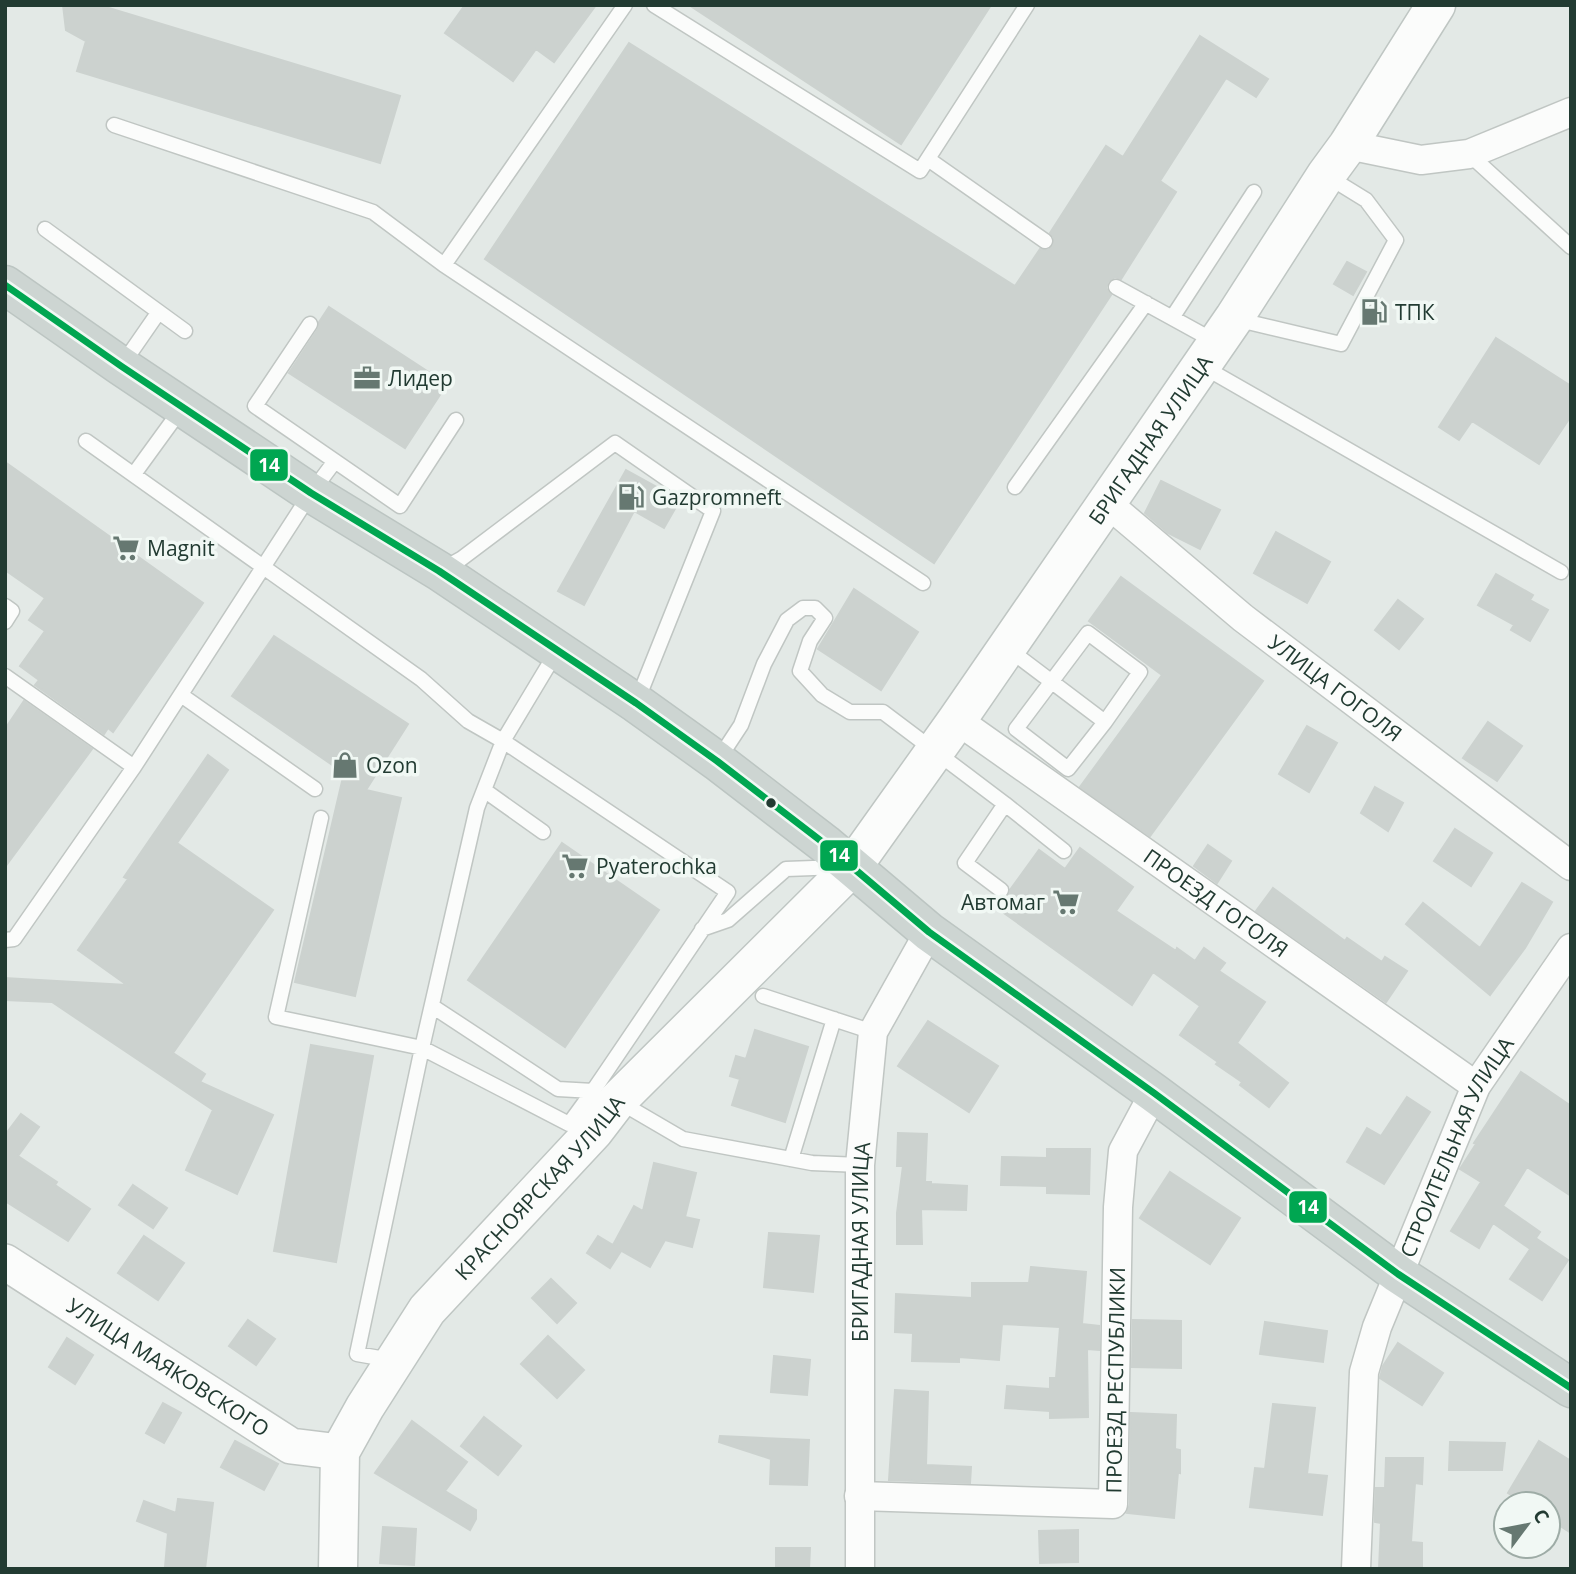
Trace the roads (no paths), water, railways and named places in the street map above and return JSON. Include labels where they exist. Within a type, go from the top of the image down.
[{"type":"main road","name":"БРИГАДНАЯ УЛИЦА","points":[[853,866],[957,720],[1217,342],[1436,5]]},
{"type":"main road","points":[[5,285],[182,407],[311,492],[439,571],[636,703],[717,761],[853,866],[929,932],[1154,1093],[1398,1274],[1571,1388]]},
{"type":"main road","name":"КРАСНОЯРСКАЯ УЛИЦА","points":[[338,1569],[340,1452],[365,1407],[427,1310],[606,1096],[853,866]]},
{"type":"street","points":[[1337,160],[1422,160],[1469,154],[1571,112]]},
{"type":"street","name":"УЛИЦА ГОГОЛЯ","points":[[1107,503],[1243,618],[1571,866]]},
{"type":"street","name":"ПРОЕЗД ГОГОЛЯ","points":[[957,720],[1476,1086]]},
{"type":"street","name":"БРИГАДНАЯ УЛИЦА","points":[[860,1569],[860,1165],[873,1032],[929,932]]},
{"type":"street","name":"СТРОИТЕЛЬНАЯ УЛИЦА","points":[[1356,1569],[1364,1372],[1377,1327],[1476,1086],[1571,948]]},
{"type":"street","name":"ПРОЕЗД РЕСПУБЛИКИ","points":[[859,1496],[1113,1504],[1118,1207],[1123,1151],[1154,1093]]},
{"type":"street","name":"УЛИЦА МАЯКОВСКОГО","points":[[5,1262],[291,1447],[340,1452]]},
{"type":"lane","points":[[444,265],[625,5]]},
{"type":"lane","points":[[654,5],[920,171],[1027,5]]},
{"type":"lane","points":[[114,125],[373,212],[444,265],[923,583]]},
{"type":"lane","points":[[1469,154],[1571,247]]},
{"type":"lane","points":[[928,159],[1045,241]]},
{"type":"lane","points":[[1217,342],[1341,344],[1396,240],[1337,160]]},
{"type":"lane","points":[[1172,318],[1254,192]]},
{"type":"lane","points":[[45,229],[185,331]]},
{"type":"lane","points":[[1116,288],[1217,342],[1561,572]]},
{"type":"lane","points":[[1015,487],[1146,303]]},
{"type":"lane","points":[[121,366],[158,313]]},
{"type":"lane","points":[[310,324],[255,406],[400,506],[456,420]]},
{"type":"lane","points":[[134,474],[182,407]]},
{"type":"lane","points":[[86,442],[421,679],[468,721],[503,741],[728,892],[702,929],[606,1096]]},
{"type":"lane","points":[[439,571],[461,559],[615,443],[713,511],[636,703]]},
{"type":"lane","points":[[5,940],[14,939],[134,767],[311,492],[335,461]]},
{"type":"lane","points":[[5,606],[12,611],[5,622]]},
{"type":"lane","points":[[717,761],[741,725],[764,664],[787,620],[803,608],[816,608],[825,618],[810,641],[800,671],[822,695],[850,712],[883,712],[1063,851]]},
{"type":"lane","points":[[1088,633],[1140,672],[1105,722],[1068,769],[1016,729],[1088,633]]},
{"type":"lane","points":[[1006,647],[1105,722]]},
{"type":"lane","points":[[395,1361],[357,1354],[422,1048],[477,808],[503,741],[557,651]]},
{"type":"lane","points":[[5,676],[134,767]]},
{"type":"lane","points":[[181,695],[315,789]]},
{"type":"lane","points":[[484,790],[543,832]]},
{"type":"lane","points":[[1001,890],[965,863],[1005,804]]},
{"type":"lane","points":[[321,818],[275,1017],[422,1048],[582,1127]]},
{"type":"lane","points":[[702,929],[728,920],[786,869],[853,866]]},
{"type":"lane","points":[[763,996],[873,1032]]},
{"type":"lane","points":[[432,1006],[558,1089],[606,1096],[683,1139],[812,1163],[860,1165]]},
{"type":"lane","points":[[791,1159],[834,1019]]},
{"type":"place","name":"ТПК","points":[[1374,312]]},
{"type":"place","name":"Лидер","points":[[367,378]]},
{"type":"place","name":"Gazpromneft","points":[[631,497]]},
{"type":"place","name":"Magnit","points":[[126,548]]},
{"type":"place","name":"Ozon","points":[[345,765]]},
{"type":"place","name":"Pyaterochka","points":[[575,866]]},
{"type":"place","name":"Автомаг","points":[[1066,902]]}]
